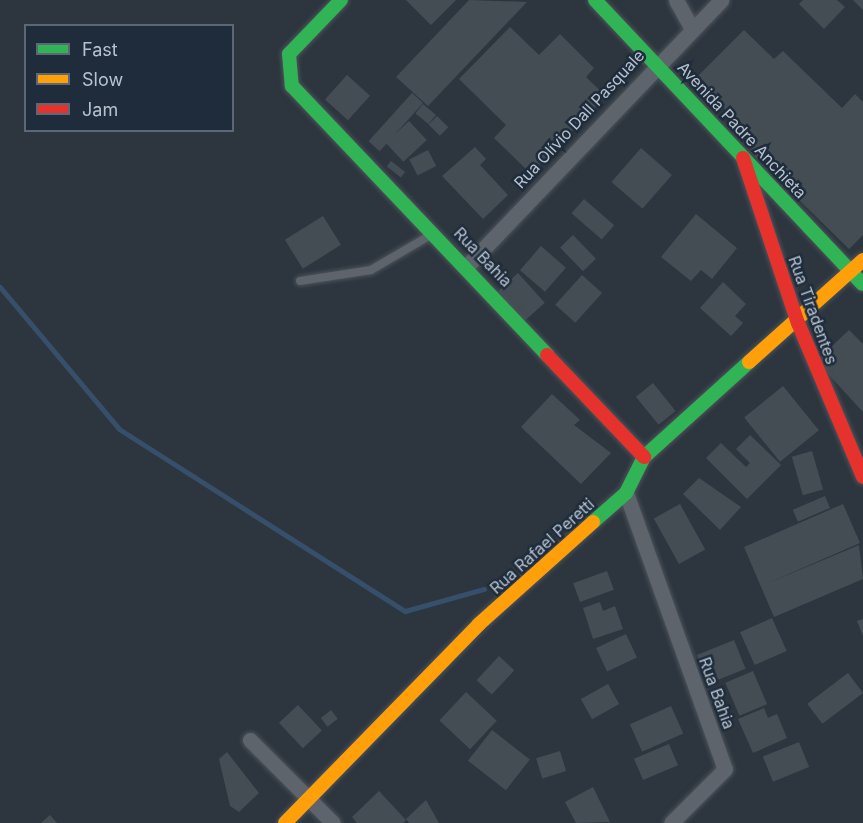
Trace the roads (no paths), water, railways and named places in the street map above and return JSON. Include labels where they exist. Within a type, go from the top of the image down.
[{"type":"street","name":"Rua Bahia","points":[[341,0],[289,54],[292,86],[467,266],[644,457]]},
{"type":"street","name":"Avenida Padre Anchieta","points":[[595,0],[740,151],[863,284]]},
{"type":"street","points":[[676,0],[692,29]]},
{"type":"street","name":"Rua Olívio Dall Pasquale","points":[[467,266],[656,62],[721,0]]},
{"type":"street","name":"Rua Tiradentes","points":[[740,151],[798,323],[863,477]]},
{"type":"street","points":[[851,272],[863,260]]},
{"type":"street","name":"Rua Rafael Peretti","points":[[285,823],[479,624],[626,493],[644,457],[798,323],[851,272]]},
{"type":"street","name":"Rua Bahia","points":[[626,493],[725,769],[671,823]]},
{"type":"street","points":[[250,740],[333,823]]},
{"type":"lane","points":[[300,281],[371,270],[434,233]]},
{"type":"waterway","points":[[0,287],[119,429],[405,611],[484,589]]}]
